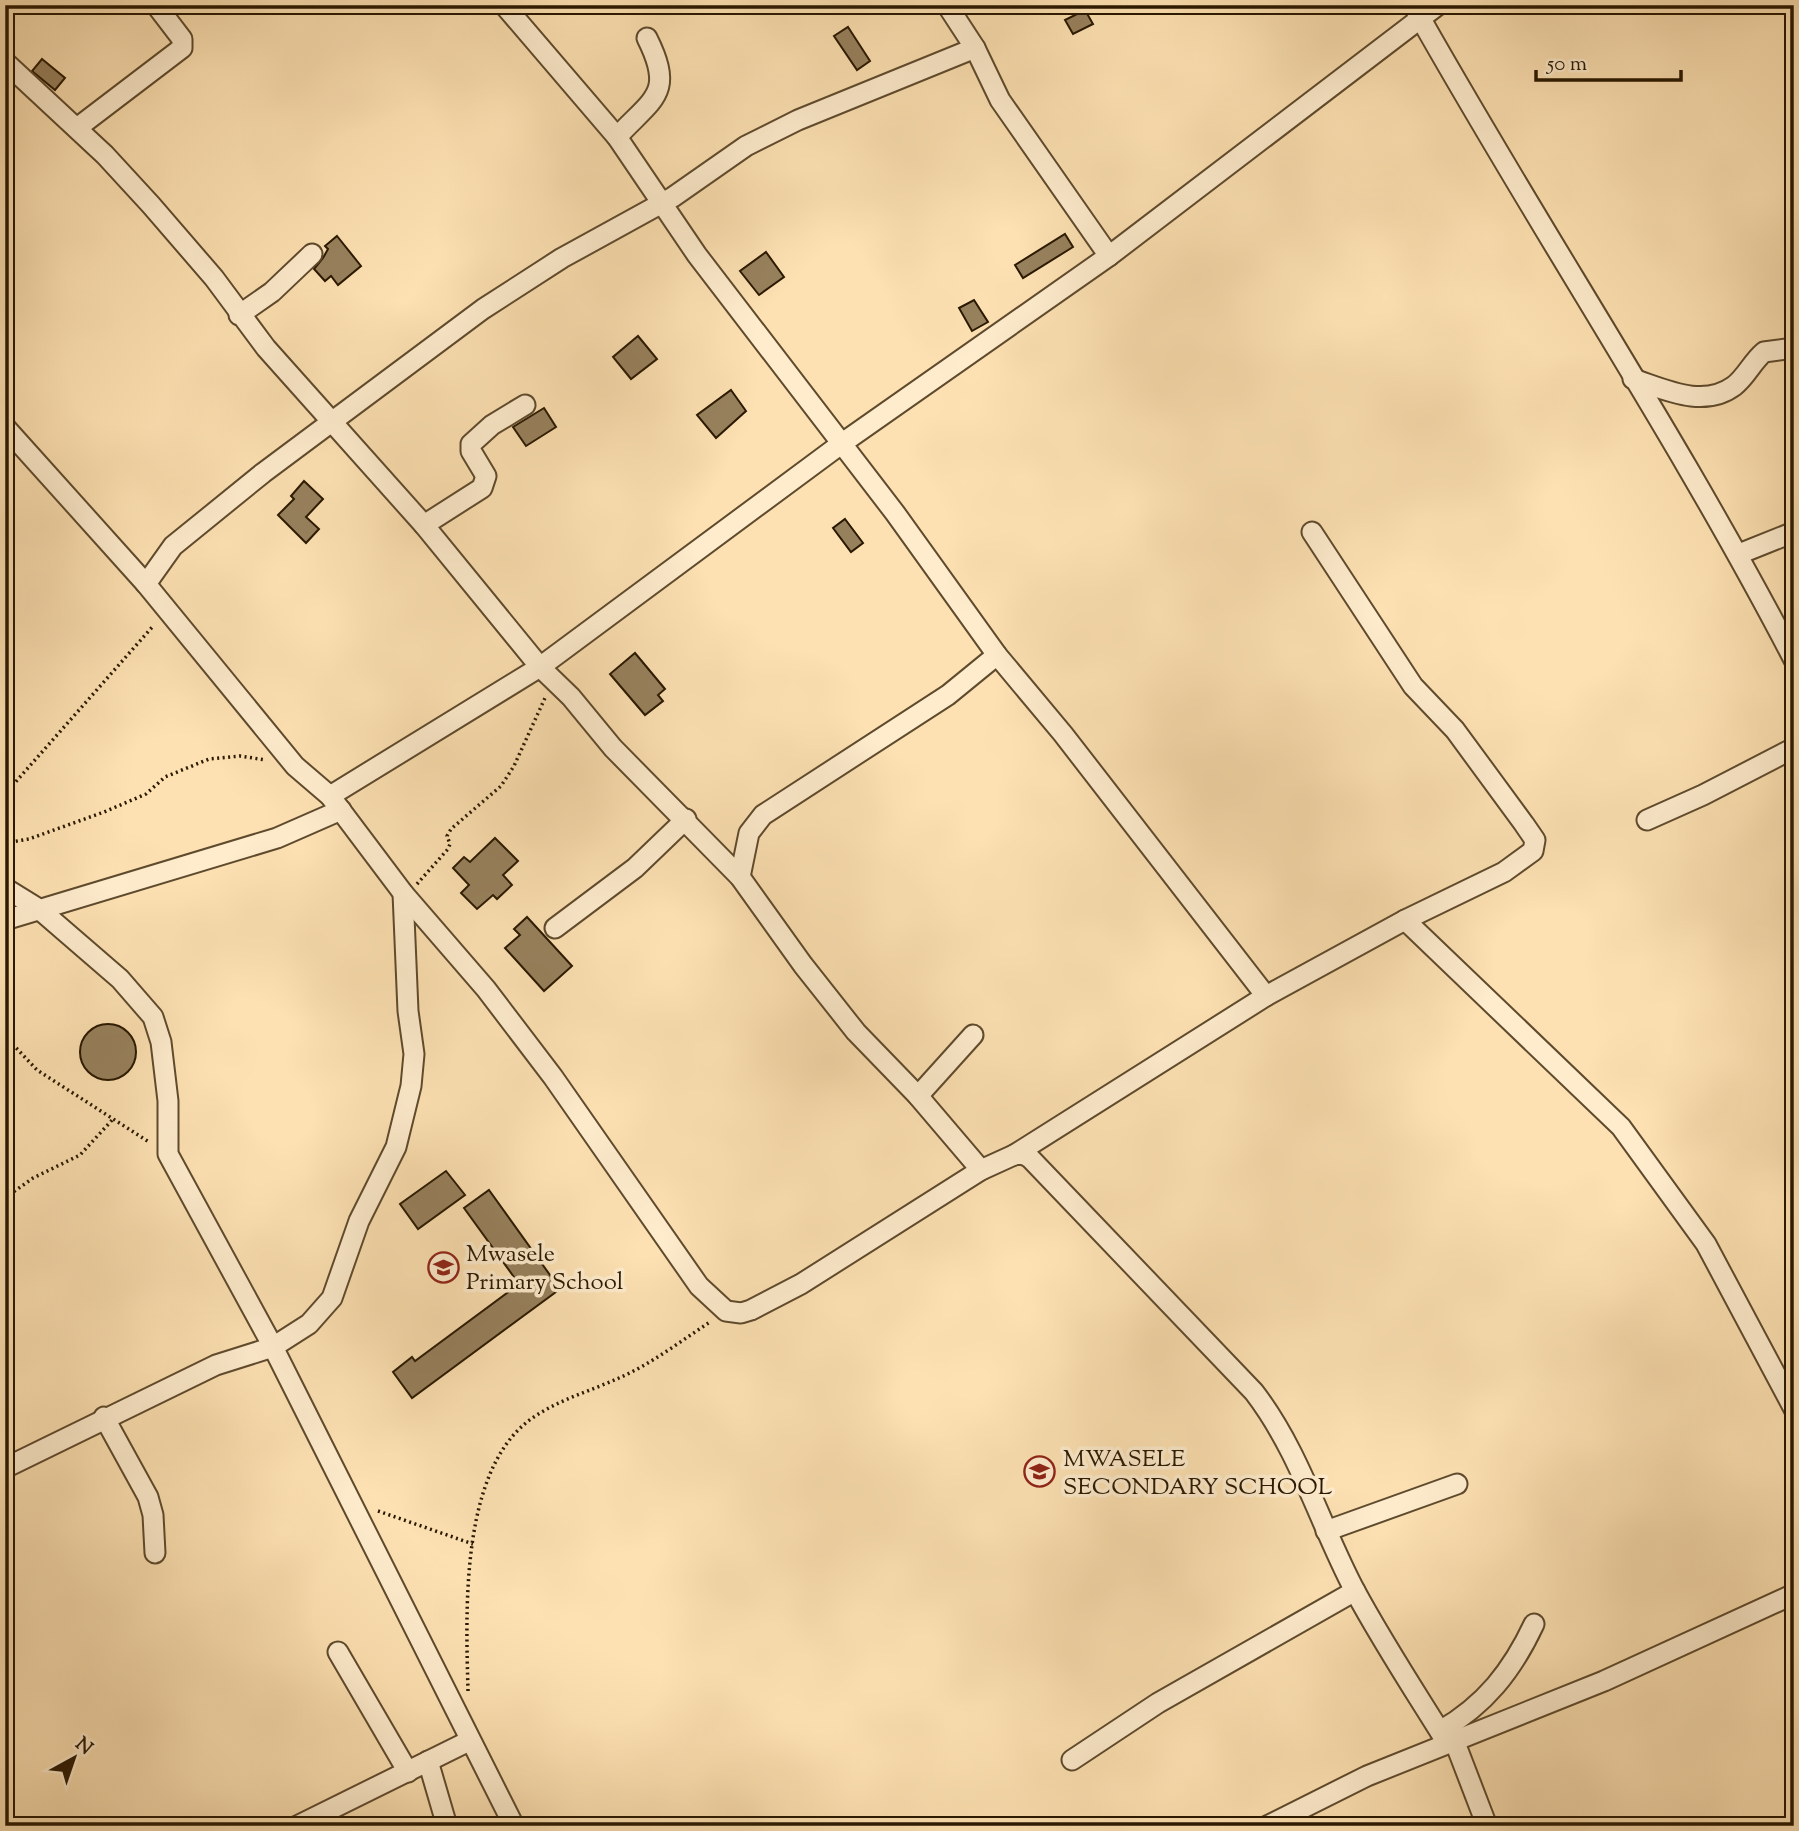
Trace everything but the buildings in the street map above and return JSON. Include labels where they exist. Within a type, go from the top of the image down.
[{"type":"street","points":[[77,128],[182,48],[182,39],[156,5]]},
{"type":"street","points":[[504,5],[617,137],[697,255],[997,655],[1063,734],[1266,996]]},
{"type":"street","points":[[947,5],[975,48],[1000,100],[1109,256]]},
{"type":"street","points":[[5,920],[277,838],[547,674],[841,444],[1109,256],[1417,12],[1438,5]]},
{"type":"street","points":[[1417,12],[1739,554],[1794,660]]},
{"type":"street","points":[[617,137],[651,106],[659,92],[661,73],[647,38]]},
{"type":"street","points":[[146,583],[173,546],[331,420],[483,309],[562,258],[663,203],[746,146],[798,120],[975,48]]},
{"type":"street","points":[[5,62],[77,128],[151,205],[214,278],[239,315],[424,525],[547,674],[613,748],[686,819],[740,877],[841,1013],[918,1096],[981,1170]]},
{"type":"street","points":[[239,315],[272,292],[312,254]]},
{"type":"street","points":[[1633,379],[1687,397],[1711,396],[1736,384],[1764,352],[1794,348]]},
{"type":"street","points":[[424,525],[482,488],[486,476],[470,446],[492,425],[525,405]]},
{"type":"street","points":[[5,427],[146,583],[295,766],[335,803],[404,894],[486,989],[553,1077],[699,1286],[726,1311],[741,1313],[801,1284],[981,1170],[1014,1155],[1266,996],[1405,920],[1504,872],[1533,851],[1535,840],[1455,730],[1413,686],[1312,532]]},
{"type":"street","points":[[1739,554],[1794,532]]},
{"type":"street","points":[[740,877],[749,833],[763,815],[948,695],[997,655]]},
{"type":"street","points":[[1647,820],[1703,795],[1794,748]]},
{"type":"street","points":[[555,928],[635,868],[686,819]]},
{"type":"street","points":[[5,888],[38,909],[120,979],[153,1017],[161,1042],[168,1101],[168,1154],[273,1347],[514,1826]]},
{"type":"street","points":[[5,1468],[104,1417],[216,1365],[273,1347],[309,1324],[332,1298],[359,1221],[396,1147],[411,1086],[414,1054],[408,1011],[404,894]]},
{"type":"street","points":[[1405,920],[1621,1127],[1706,1244],[1794,1409]]},
{"type":"street","points":[[918,1096],[973,1035]]},
{"type":"street","points":[[1014,1155],[1030,1158],[1254,1392],[1292,1451],[1355,1591],[1447,1738],[1487,1826]]},
{"type":"street","points":[[104,1417],[148,1497],[153,1515],[155,1553]]},
{"type":"street","points":[[1326,1531],[1457,1484]]},
{"type":"street","points":[[1072,1760],[1158,1703],[1355,1591]]},
{"type":"street","points":[[1266,1826],[1447,1738],[1604,1681],[1794,1594]]},
{"type":"street","points":[[1447,1738],[1464,1717],[1490,1694],[1517,1659],[1534,1624]]},
{"type":"street","points":[[338,1652],[408,1772]]},
{"type":"street","points":[[297,1826],[469,1741]]},
{"type":"street","points":[[428,1761],[447,1826]]},
{"type":"path","points":[[302,5],[325,10],[340,5]]},
{"type":"path","points":[[5,794],[167,610]]},
{"type":"path","points":[[404,894],[448,849],[450,844],[447,836],[451,829],[501,786],[547,674]]},
{"type":"path","points":[[5,843],[29,839],[104,813],[146,794],[165,776],[209,759],[240,756],[295,766]]},
{"type":"path","points":[[5,1036],[37,1070],[168,1154]]},
{"type":"path","points":[[5,1198],[33,1178],[80,1155],[114,1118]]},
{"type":"path","points":[[468,1699],[466,1602],[473,1544],[486,1487],[503,1450],[517,1431],[551,1407],[632,1371],[726,1311]]},
{"type":"path","points":[[352,1505],[473,1544]]},
{"type":"place","name":"Mwasele Primary School","points":[[443,1267]]},
{"type":"place","name":"MWASELE SECONDARY SCHOOL","points":[[1040,1472]]}]
